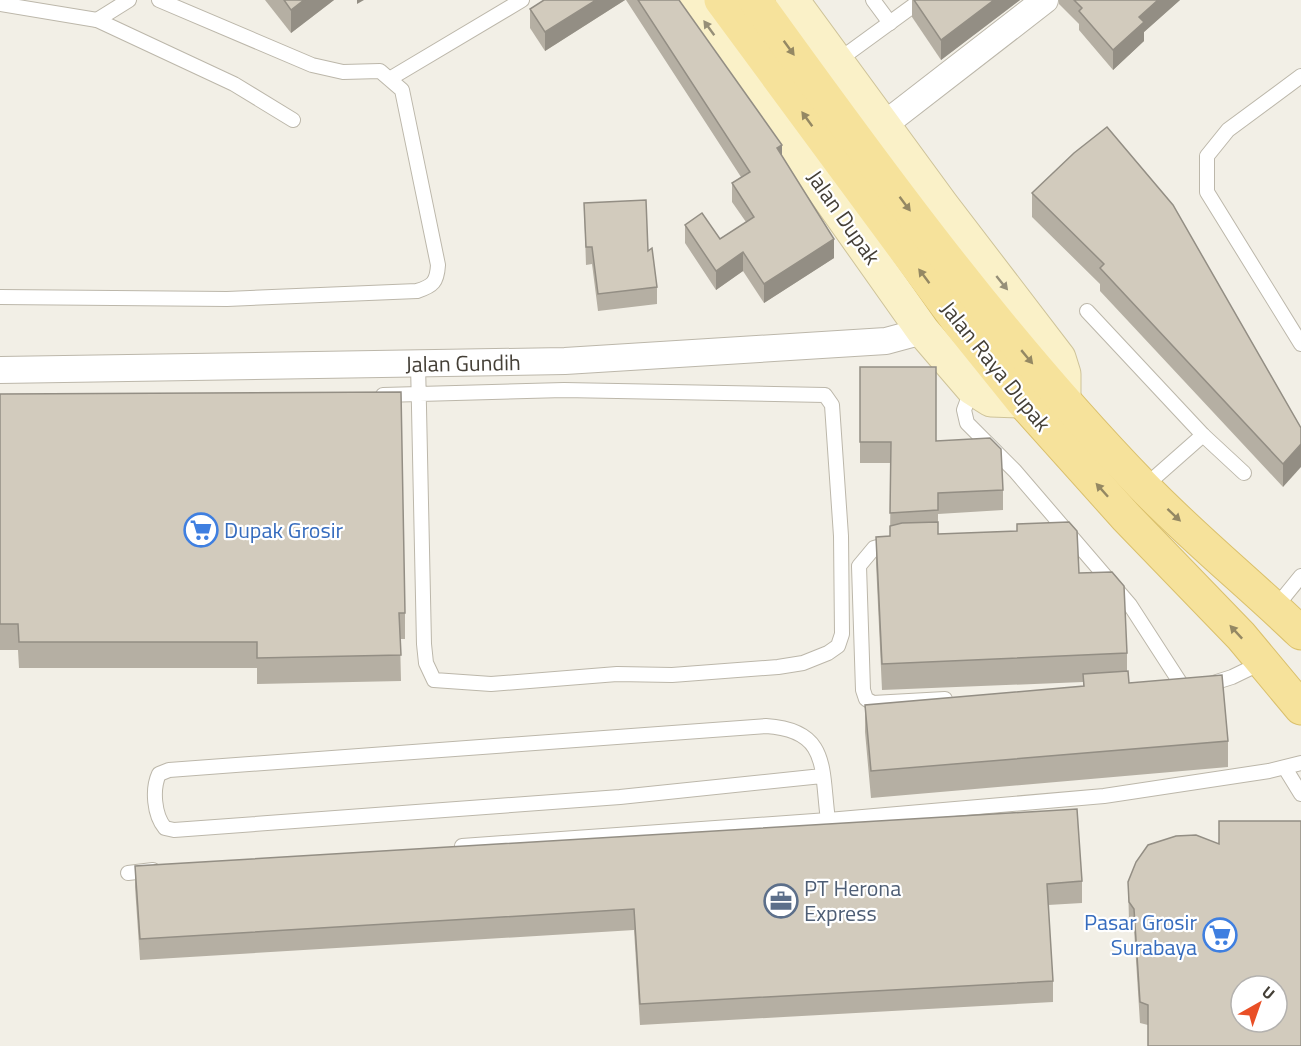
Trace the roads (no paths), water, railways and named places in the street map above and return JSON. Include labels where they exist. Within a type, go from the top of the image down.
[{"type":"main road","name":"Jalan Dupak","points":[[688,0],[745,56],[923,331],[972,388],[991,400],[1022,402]]},
{"type":"main road","name":"Jalan Raya Dupak","points":[[721,0],[745,56],[1022,402],[1126,517],[1241,636],[1261,663],[1301,708]]},
{"type":"main road","name":"Jalan Raya Dupak","points":[[755,0],[857,142],[978,299],[1064,401],[1143,487],[1301,633]]},
{"type":"main road","points":[[792,0],[836,62],[885,124],[942,205],[1059,358],[1064,374],[1064,401]]},
{"type":"street","points":[[885,124],[1044,0]]},
{"type":"street","name":"Jalan Gundih","points":[[0,370],[565,361],[886,341],[923,331]]},
{"type":"lane","points":[[97,20],[129,0]]},
{"type":"lane","points":[[0,297],[227,298],[417,291],[431,287],[437,279],[438,265],[402,90],[391,78],[380,71],[344,72],[312,65],[159,0]]},
{"type":"lane","points":[[391,78],[522,0]]},
{"type":"lane","points":[[873,0],[890,23]]},
{"type":"lane","points":[[836,62],[921,0]]},
{"type":"lane","points":[[0,4],[97,20],[234,84],[294,120]]},
{"type":"lane","points":[[1301,76],[1228,130],[1207,156],[1207,192],[1301,344]]},
{"type":"lane","points":[[1087,311],[1203,435],[1244,473]]},
{"type":"lane","points":[[371,396],[419,394],[564,390],[825,395],[832,405],[841,536],[842,634],[838,646],[828,653],[803,663],[778,667],[672,675],[617,674],[491,684],[434,680],[426,663],[424,644],[419,394],[418,364]]},
{"type":"lane","points":[[972,388],[964,410],[967,423],[1015,471],[1059,531],[1130,604],[1177,687],[1214,684],[1261,663]]},
{"type":"lane","points":[[1143,487],[1203,435]]},
{"type":"lane","points":[[911,540],[900,540],[874,548],[859,566],[863,690],[866,699],[873,703],[955,698]]},
{"type":"lane","points":[[1275,608],[1301,576]]},
{"type":"lane","points":[[822,776],[620,797],[174,830],[165,828],[160,822],[153,786],[159,774],[169,770],[766,726],[788,728],[807,736],[814,744],[822,776],[828,820]]},
{"type":"lane","points":[[447,847],[828,820],[1104,796],[1285,768],[1301,763]]},
{"type":"lane","points":[[1285,768],[1301,794]]},
{"type":"lane","points":[[128,873],[171,868]]},
{"type":"place","name":"Dupak Grosir","points":[[201,530]]},
{"type":"place","name":"PT Herona Express","points":[[781,901]]},
{"type":"place","name":"Pasar Grosir Surabaya","points":[[1220,935]]}]
